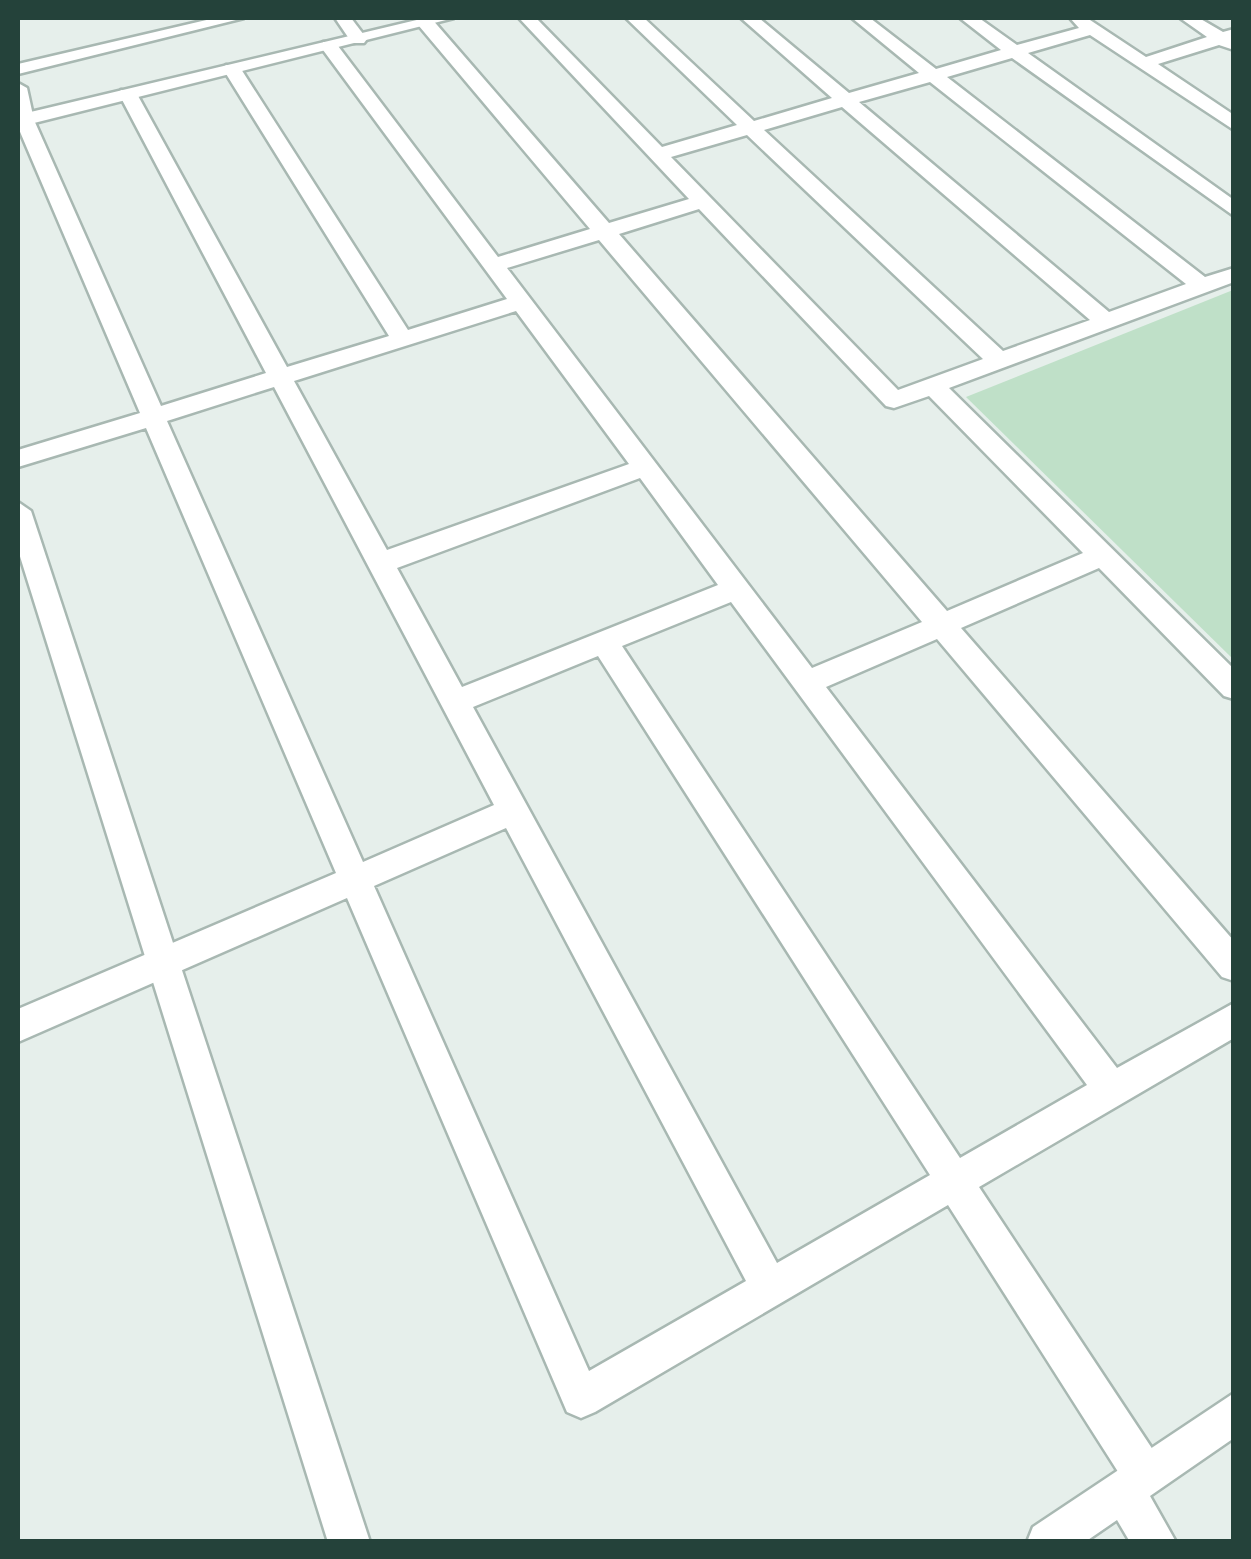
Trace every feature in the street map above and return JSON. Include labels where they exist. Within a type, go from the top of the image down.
[{"type":"street","points":[[18,69],[236,18]]},
{"type":"street","points":[[343,18],[358,38]]},
{"type":"street","points":[[527,18],[894,400],[1234,274]]},
{"type":"street","points":[[634,18],[999,361]]},
{"type":"street","points":[[749,18],[1105,322]]},
{"type":"street","points":[[860,18],[1202,286]]},
{"type":"street","points":[[968,18],[1234,210]]},
{"type":"street","points":[[1076,18],[1234,124]]},
{"type":"street","points":[[1188,18],[1229,39]]},
{"type":"street","points":[[1234,966],[604,232],[434,20],[128,94],[20,110],[581,1398],[1234,1019]]},
{"type":"street","points":[[659,154],[1093,29]]},
{"type":"street","points":[[1144,63],[1229,39]]},
{"type":"street","points":[[329,46],[1112,1090]]},
{"type":"street","points":[[232,69],[401,337]]},
{"type":"street","points":[[128,94],[770,1288]]},
{"type":"street","points":[[494,266],[704,202]]},
{"type":"street","points":[[18,459],[521,302]]},
{"type":"street","points":[[932,386],[1234,688]]},
{"type":"street","points":[[380,563],[645,467]]},
{"type":"street","points":[[18,510],[346,1541]]},
{"type":"street","points":[[807,683],[1102,556]]},
{"type":"street","points":[[455,702],[736,589]]},
{"type":"street","points":[[604,642],[953,1182],[1133,1482],[1155,1542]]},
{"type":"street","points":[[18,1026],[514,811]]},
{"type":"street","points":[[1048,1542],[1234,1412]]},
{"type":"green space","points":[[1233,290],[1233,659],[966,397]]}]
